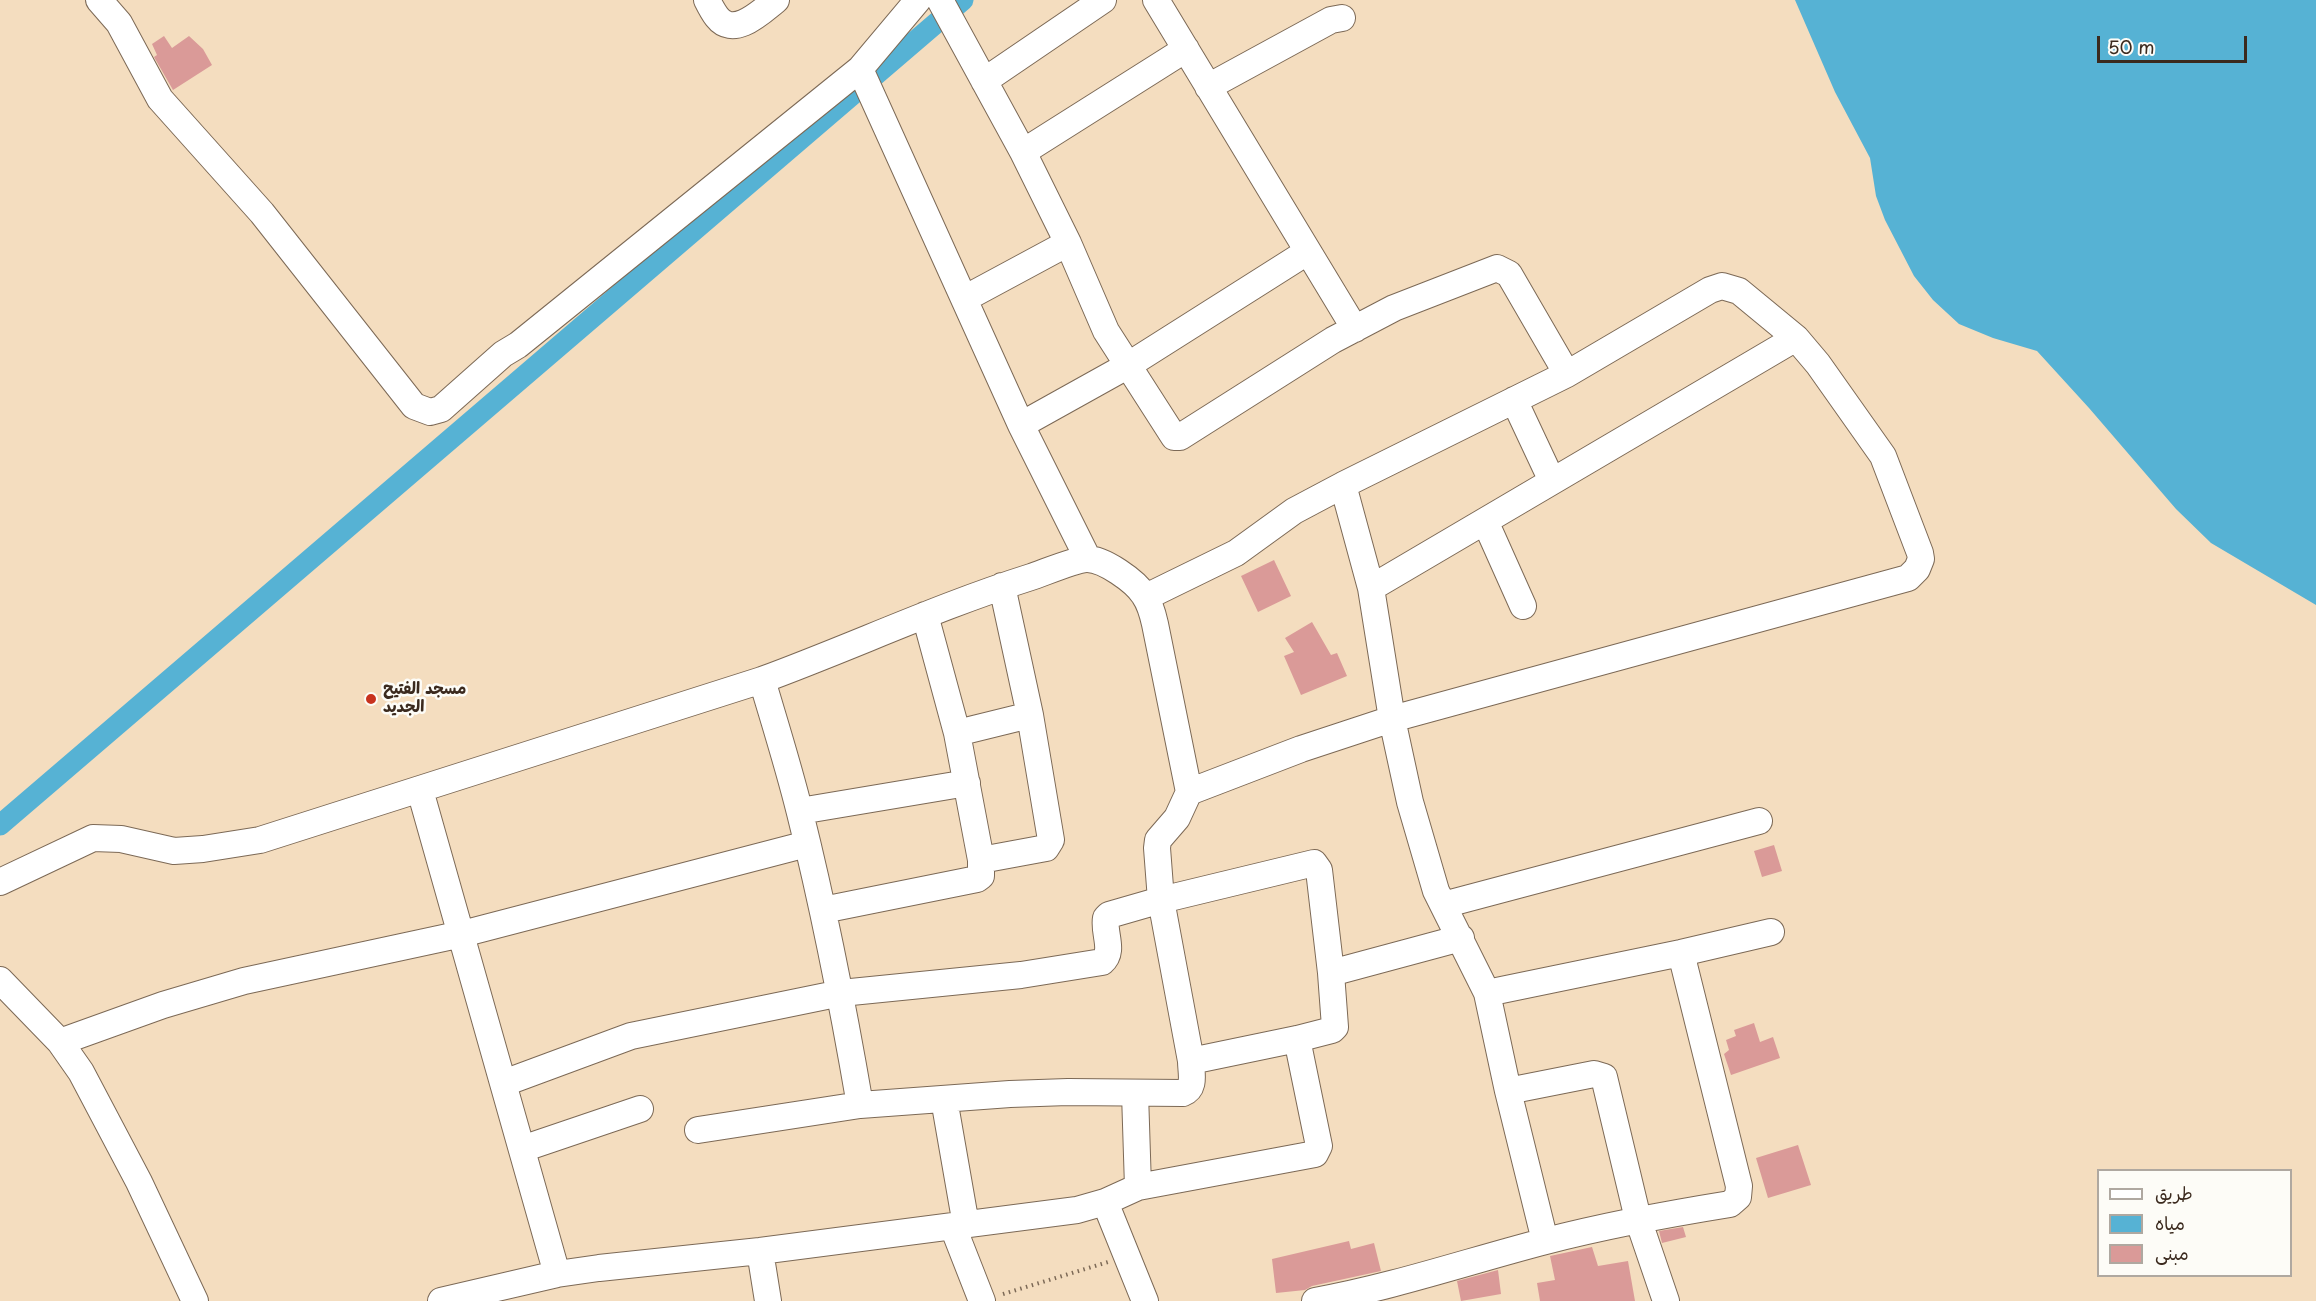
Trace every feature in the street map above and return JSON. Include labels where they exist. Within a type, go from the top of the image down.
[{"type":"street","points":[[99,0],[119,23],[160,99],[262,213],[414,406],[430,412],[441,409],[503,354],[518,345],[860,69],[918,0]]},
{"type":"street","points":[[707,0],[718,19],[732,25],[748,21],[776,0]]},
{"type":"street","points":[[940,0],[1023,152],[1068,243],[1106,331],[1171,435],[1177,438],[1301,359],[1394,308],[1497,268],[1509,274],[1567,374]]},
{"type":"street","points":[[984,81],[1103,0]]},
{"type":"street","points":[[1156,0],[1355,329]]},
{"type":"street","points":[[1208,87],[1331,20],[1342,18]]},
{"type":"street","points":[[1023,152],[1186,49]]},
{"type":"street","points":[[860,69],[1021,425],[1088,559]]},
{"type":"street","points":[[964,299],[1068,243]]},
{"type":"street","points":[[1021,425],[1127,366],[1307,252]]},
{"type":"street","points":[[1146,597],[1236,553],[1294,511],[1567,374],[1710,290],[1722,286],[1739,291],[1796,338],[1818,364],[1884,456],[1920,553],[1919,565],[1908,578],[1392,719],[1301,749],[1189,792]]},
{"type":"street","points":[[1371,588],[1796,338]]},
{"type":"street","points":[[1514,400],[1552,481]]},
{"type":"street","points":[[1343,485],[1371,588],[1392,719],[1428,870],[1487,993],[1508,1091],[1545,1241]]},
{"type":"street","points":[[1485,521],[1523,606]]},
{"type":"street","points":[[0,882],[93,838],[121,839],[174,851],[260,840],[762,680],[841,651],[925,615],[1002,586],[1088,559],[1117,571],[1136,584],[1146,597],[1155,624],[1189,792],[1177,818],[1157,843],[1161,900],[1191,1061],[1191,1086],[1188,1091],[1183,1093],[1068,1092],[860,1104],[698,1130]]},
{"type":"street","points":[[981,860],[1046,848],[1051,840],[1030,715],[1002,586]]},
{"type":"street","points":[[823,910],[977,879],[982,872],[957,733],[925,615]]},
{"type":"street","points":[[762,680],[800,811],[823,910],[841,993],[860,1104]]},
{"type":"street","points":[[957,733],[1030,715]]},
{"type":"street","points":[[800,811],[967,783]]},
{"type":"street","points":[[420,790],[557,1274]]},
{"type":"street","points":[[1443,905],[1759,821]]},
{"type":"street","points":[[60,1042],[163,1005],[244,981],[462,933],[807,844]]},
{"type":"street","points":[[504,1083],[631,1036],[841,993],[1021,975],[1102,962],[1108,957],[1109,951],[1106,918],[1109,915],[1314,863],[1319,870],[1335,1027],[1332,1030],[1297,1039],[1191,1061]]},
{"type":"street","points":[[1487,993],[1772,932]]},
{"type":"street","points":[[1331,973],[1461,938]]},
{"type":"street","points":[[1315,1301],[1638,1219],[1730,1204],[1737,1197],[1739,1186],[1681,953]]},
{"type":"street","points":[[0,980],[60,1042],[81,1072],[139,1182],[195,1301]]},
{"type":"street","points":[[441,1301],[557,1274],[760,1251],[1056,1213],[1105,1202],[1138,1187],[1315,1154],[1319,1146],[1297,1039]]},
{"type":"street","points":[[1508,1091],[1594,1074],[1604,1077],[1638,1219],[1666,1301]]},
{"type":"street","points":[[1135,1093],[1138,1187]]},
{"type":"street","points":[[944,1099],[959,1226],[982,1301]]},
{"type":"street","points":[[522,1149],[640,1109]]},
{"type":"street","points":[[1105,1202],[1145,1301]]},
{"type":"street","points":[[760,1251],[768,1301]]},
{"type":"path","points":[[982,1301],[1127,1257]]},
{"type":"water","points":[[1795,0],[2316,0],[2316,605],[2211,543],[2176,509],[2037,351],[1993,338],[1959,324],[1933,300],[1914,276],[1885,220],[1876,196],[1870,158],[1835,92]]},
{"type":"building","points":[[164,36],[172,48],[189,36],[203,49],[212,65],[173,90],[154,57],[157,55],[152,44]]},
{"type":"building","points":[[1274,560],[1291,596],[1258,612],[1241,576]]},
{"type":"building","points":[[1312,622],[1331,655],[1337,653],[1347,676],[1301,695],[1284,656],[1294,652],[1285,638]]},
{"type":"building","points":[[1774,845],[1782,871],[1762,877],[1754,851]]},
{"type":"building","points":[[1754,1023],[1760,1042],[1773,1037],[1780,1058],[1731,1075],[1724,1054],[1729,1050],[1726,1040],[1736,1036],[1734,1030]]},
{"type":"building","points":[[1798,1145],[1811,1185],[1768,1198],[1756,1158]]},
{"type":"building","points":[[1683,1227],[1686,1237],[1662,1243],[1659,1231]]},
{"type":"building","points":[[1349,1241],[1351,1249],[1374,1243],[1381,1271],[1312,1286],[1305,1290],[1276,1293],[1272,1259]]},
{"type":"building","points":[[1592,1247],[1598,1266],[1628,1261],[1635,1301],[1540,1301],[1537,1283],[1555,1280],[1550,1256]]},
{"type":"building","points":[[1498,1270],[1501,1294],[1461,1301],[1457,1281]]},
{"type":"waterway","points":[[0,825],[963,0]]},
{"type":"place","name":"مسجد الفتيح الجديد","points":[[371,699]]}]
